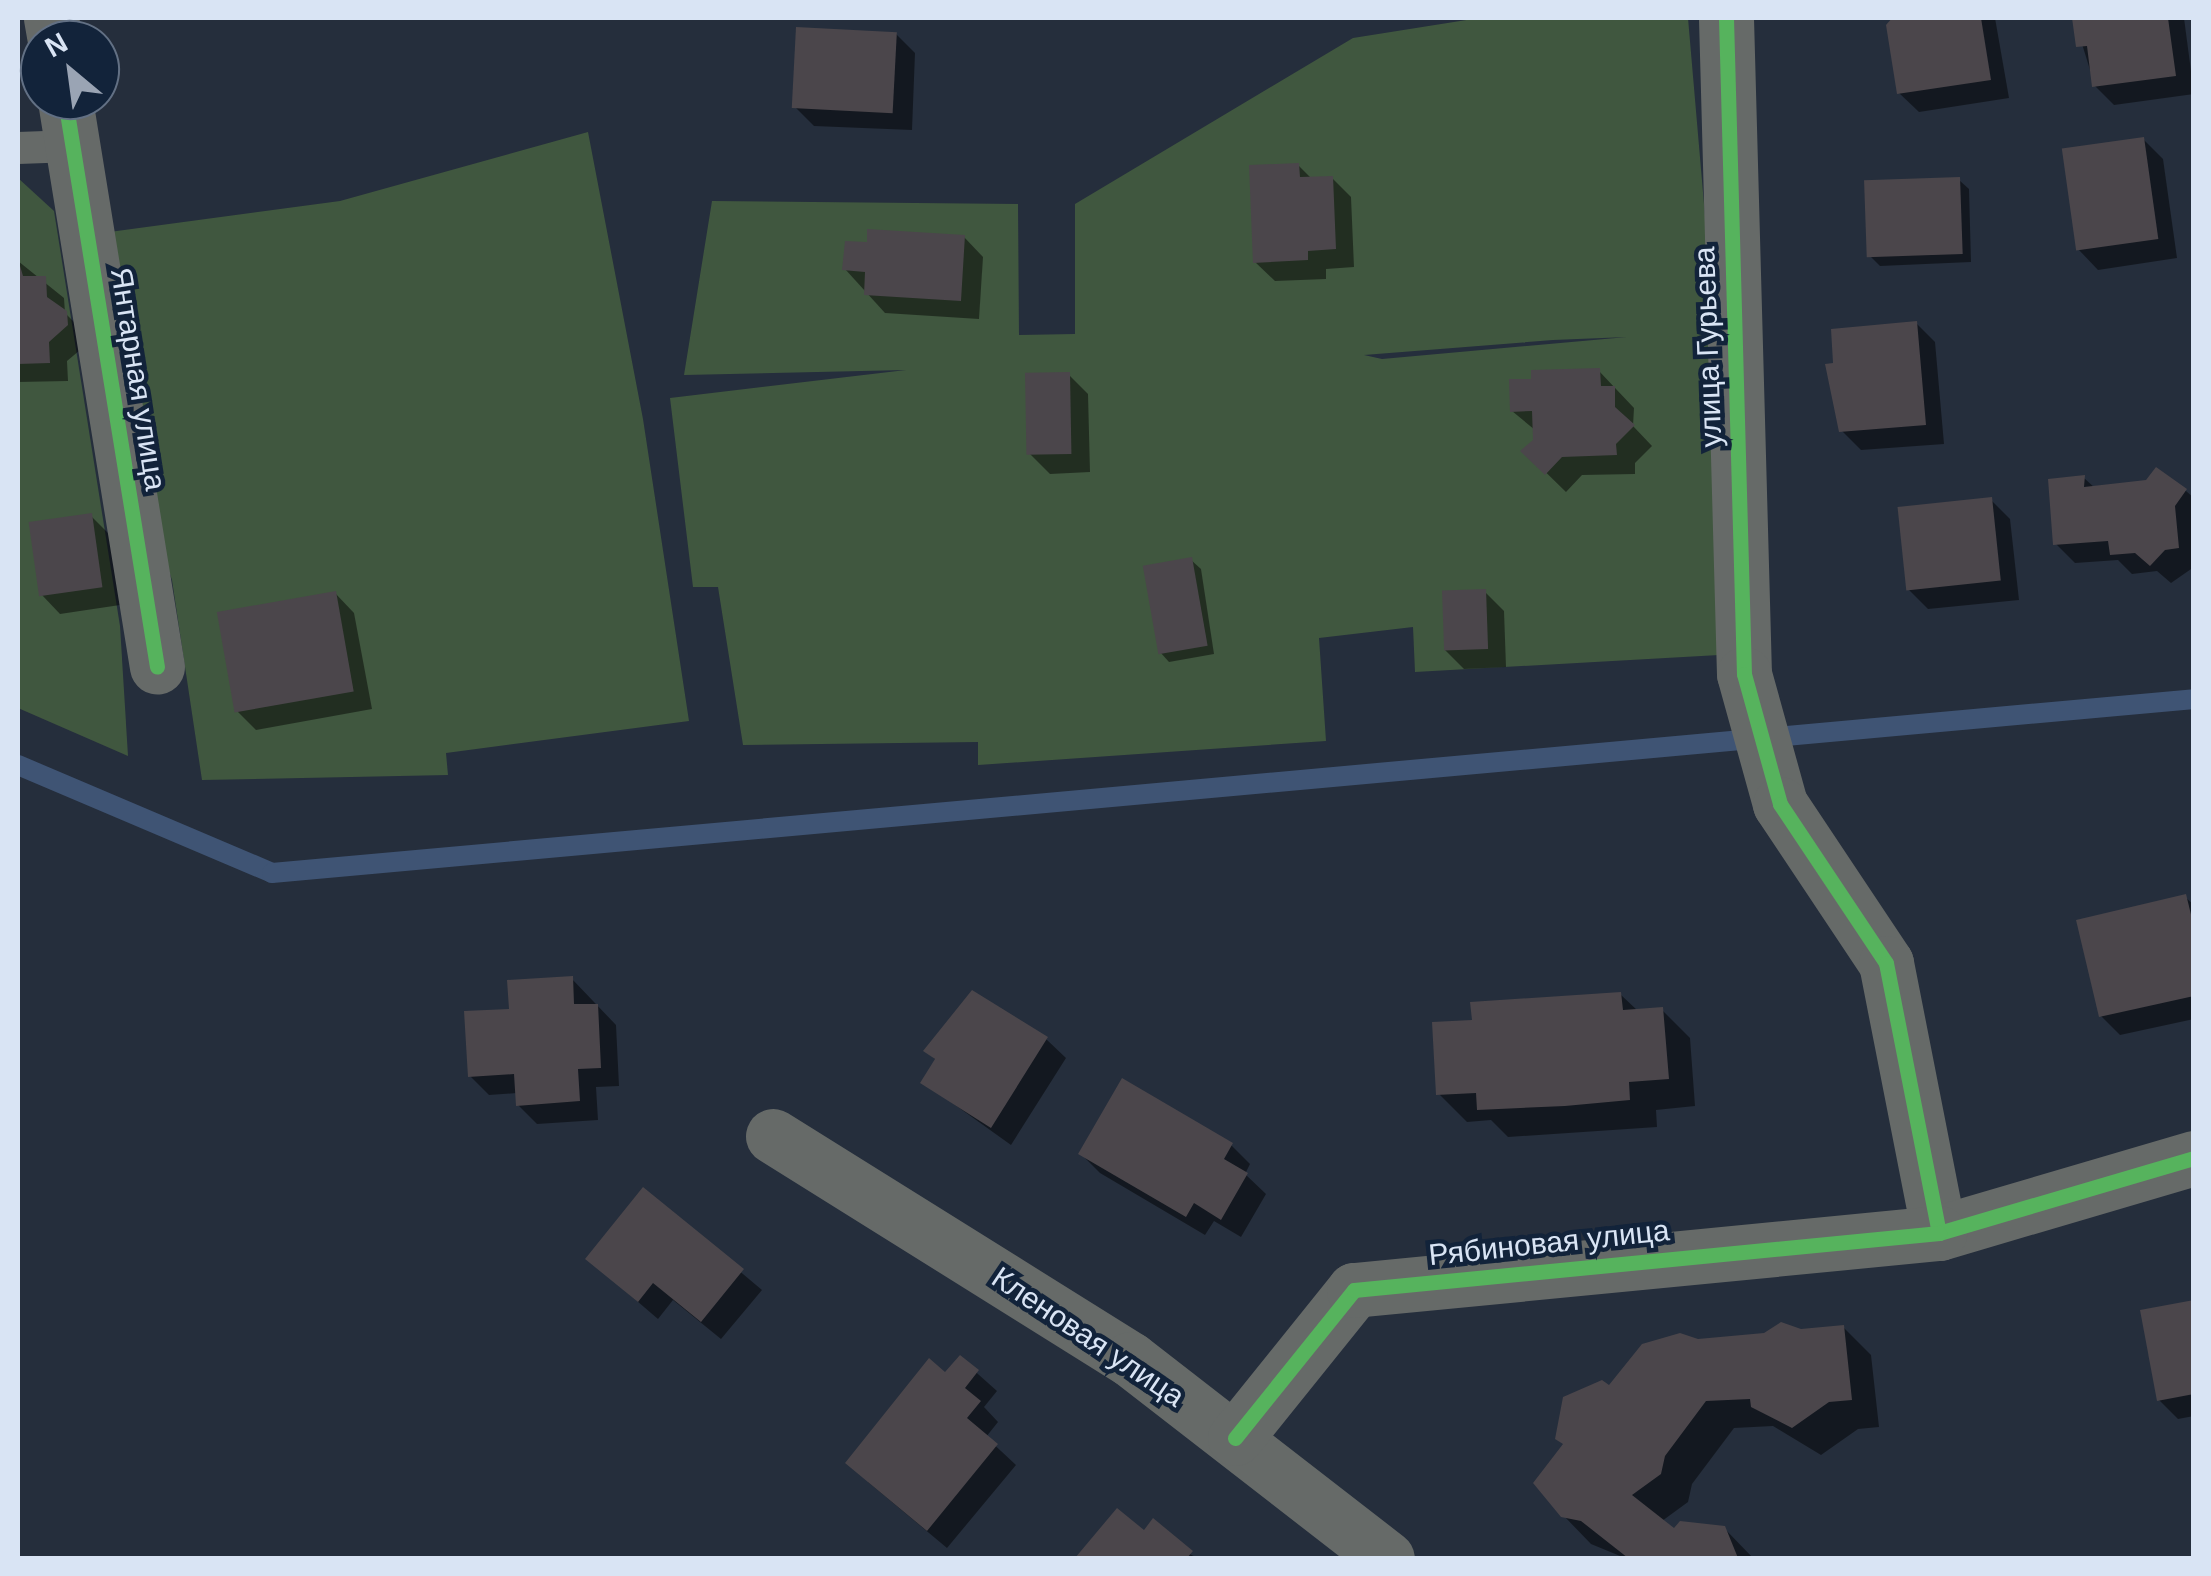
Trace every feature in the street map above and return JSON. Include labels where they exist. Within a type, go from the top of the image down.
[{"type":"street","name":"улица Гурьева","points":[[1726,18],[1744,674],[1780,804],[1886,963],[1939,1232]]},
{"type":"street","name":"Янтарная улица","points":[[69,123],[157,667]]},
{"type":"street","name":"Кленовая улица","points":[[774,1136],[1130,1359],[1387,1558]]},
{"type":"street","name":"Рябиновая улица","points":[[1235,1438],[1354,1290],[1939,1232],[2194,1158]]},
{"type":"lane","points":[[18,148],[69,123]]},
{"type":"green space","points":[[1479,18],[1688,18],[1709,262],[1719,655],[1415,672],[1413,627],[1319,638],[1326,741],[978,765],[978,742],[743,745],[718,587],[693,587],[670,398],[906,370],[684,375],[712,201],[1018,204],[1019,335],[1075,334],[1075,204],[1353,38]],"holes":[[[1627,337],[1382,359],[1364,355]]]},
{"type":"green space","points":[[588,132],[643,419],[689,721],[446,753],[448,775],[202,780],[172,580],[124,436],[102,233],[340,201]]},
{"type":"green space","points":[[18,178],[54,211],[120,626],[128,756],[18,708]]},
{"type":"building","points":[[1892,18],[1981,18],[1991,80],[1897,94],[1886,25]]},
{"type":"building","points":[[2072,18],[2168,18],[2176,76],[2092,87],[2087,46],[2076,47]]},
{"type":"building","points":[[796,27],[897,32],[893,113],[792,108]]},
{"type":"building","points":[[2144,137],[2158,239],[2076,251],[2062,149]]},
{"type":"building","points":[[1299,163],[1300,177],[1333,176],[1336,249],[1308,251],[1308,260],[1253,263],[1249,165]]},
{"type":"building","points":[[1960,177],[1963,254],[1867,257],[1864,180]]},
{"type":"building","points":[[867,229],[965,235],[961,301],[864,295],[865,272],[842,270],[845,241],[867,242]]},
{"type":"building","points":[[18,259],[23,276],[46,276],[47,297],[67,311],[68,325],[49,342],[50,363],[18,364]]},
{"type":"building","points":[[1917,321],[1926,425],[1839,432],[1825,364],[1833,363],[1831,329]]},
{"type":"building","points":[[1600,368],[1601,386],[1615,386],[1615,407],[1635,425],[1616,444],[1617,455],[1562,457],[1545,475],[1520,451],[1533,440],[1532,411],[1510,412],[1509,379],[1531,379],[1531,370]]},
{"type":"building","points":[[1070,372],[1071,454],[1026,455],[1025,373]]},
{"type":"building","points":[[2156,467],[2187,489],[2175,506],[2179,548],[2165,550],[2150,566],[2135,553],[2110,555],[2108,541],[2053,545],[2048,479],[2085,475],[2084,487],[2146,480]]},
{"type":"building","points":[[1992,497],[2001,581],[1906,590],[1898,507]]},
{"type":"building","points":[[92,513],[102,587],[39,596],[29,522]]},
{"type":"building","points":[[1192,557],[1208,646],[1158,654],[1143,566]]},
{"type":"building","points":[[1486,589],[1488,649],[1444,650],[1442,591]]},
{"type":"building","points":[[336,591],[354,691],[235,712],[217,612]]},
{"type":"building","points":[[2186,894],[2194,927],[2194,996],[2099,1017],[2076,920]]},
{"type":"building","points":[[573,976],[574,1004],[598,1004],[601,1068],[578,1069],[580,1101],[516,1106],[514,1074],[468,1077],[464,1011],[509,1009],[507,980]]},
{"type":"building","points":[[972,990],[1048,1037],[991,1128],[920,1083],[935,1059],[923,1051]]},
{"type":"building","points":[[1621,992],[1623,1010],[1663,1007],[1669,1079],[1629,1082],[1630,1100],[1565,1106],[1477,1110],[1476,1093],[1436,1095],[1432,1022],[1472,1020],[1470,1002]]},
{"type":"building","points":[[1122,1078],[1233,1143],[1224,1159],[1248,1173],[1221,1220],[1194,1203],[1186,1217],[1078,1154]]},
{"type":"building","points":[[643,1187],[744,1269],[701,1322],[653,1283],[638,1302],[585,1259]]},
{"type":"building","points":[[2194,1300],[2194,1394],[2157,1401],[2140,1310]]},
{"type":"building","points":[[1781,1322],[1801,1329],[1844,1325],[1852,1400],[1829,1402],[1792,1428],[1751,1407],[1750,1399],[1706,1401],[1665,1456],[1661,1474],[1632,1495],[1674,1528],[1680,1521],[1725,1526],[1738,1558],[1628,1558],[1581,1521],[1561,1517],[1533,1483],[1563,1444],[1555,1439],[1563,1397],[1602,1380],[1609,1385],[1642,1344],[1680,1333],[1698,1339],[1764,1333]]},
{"type":"building","points":[[960,1355],[979,1370],[965,1388],[981,1401],[967,1418],[998,1444],[927,1531],[845,1463],[929,1358],[945,1372]]},
{"type":"building","points":[[1117,1508],[1144,1530],[1153,1518],[1193,1551],[1187,1558],[1075,1558]]},
{"type":"waterway","points":[[18,765],[272,873],[2194,699]]},
{"type":"cycle path","points":[[1726,18],[1744,674],[1780,804],[1886,963],[1939,1233],[2194,1158]]},
{"type":"cycle path","points":[[68,120],[157,667]]},
{"type":"cycle path","points":[[1235,1438],[1354,1290],[1939,1233]]}]
